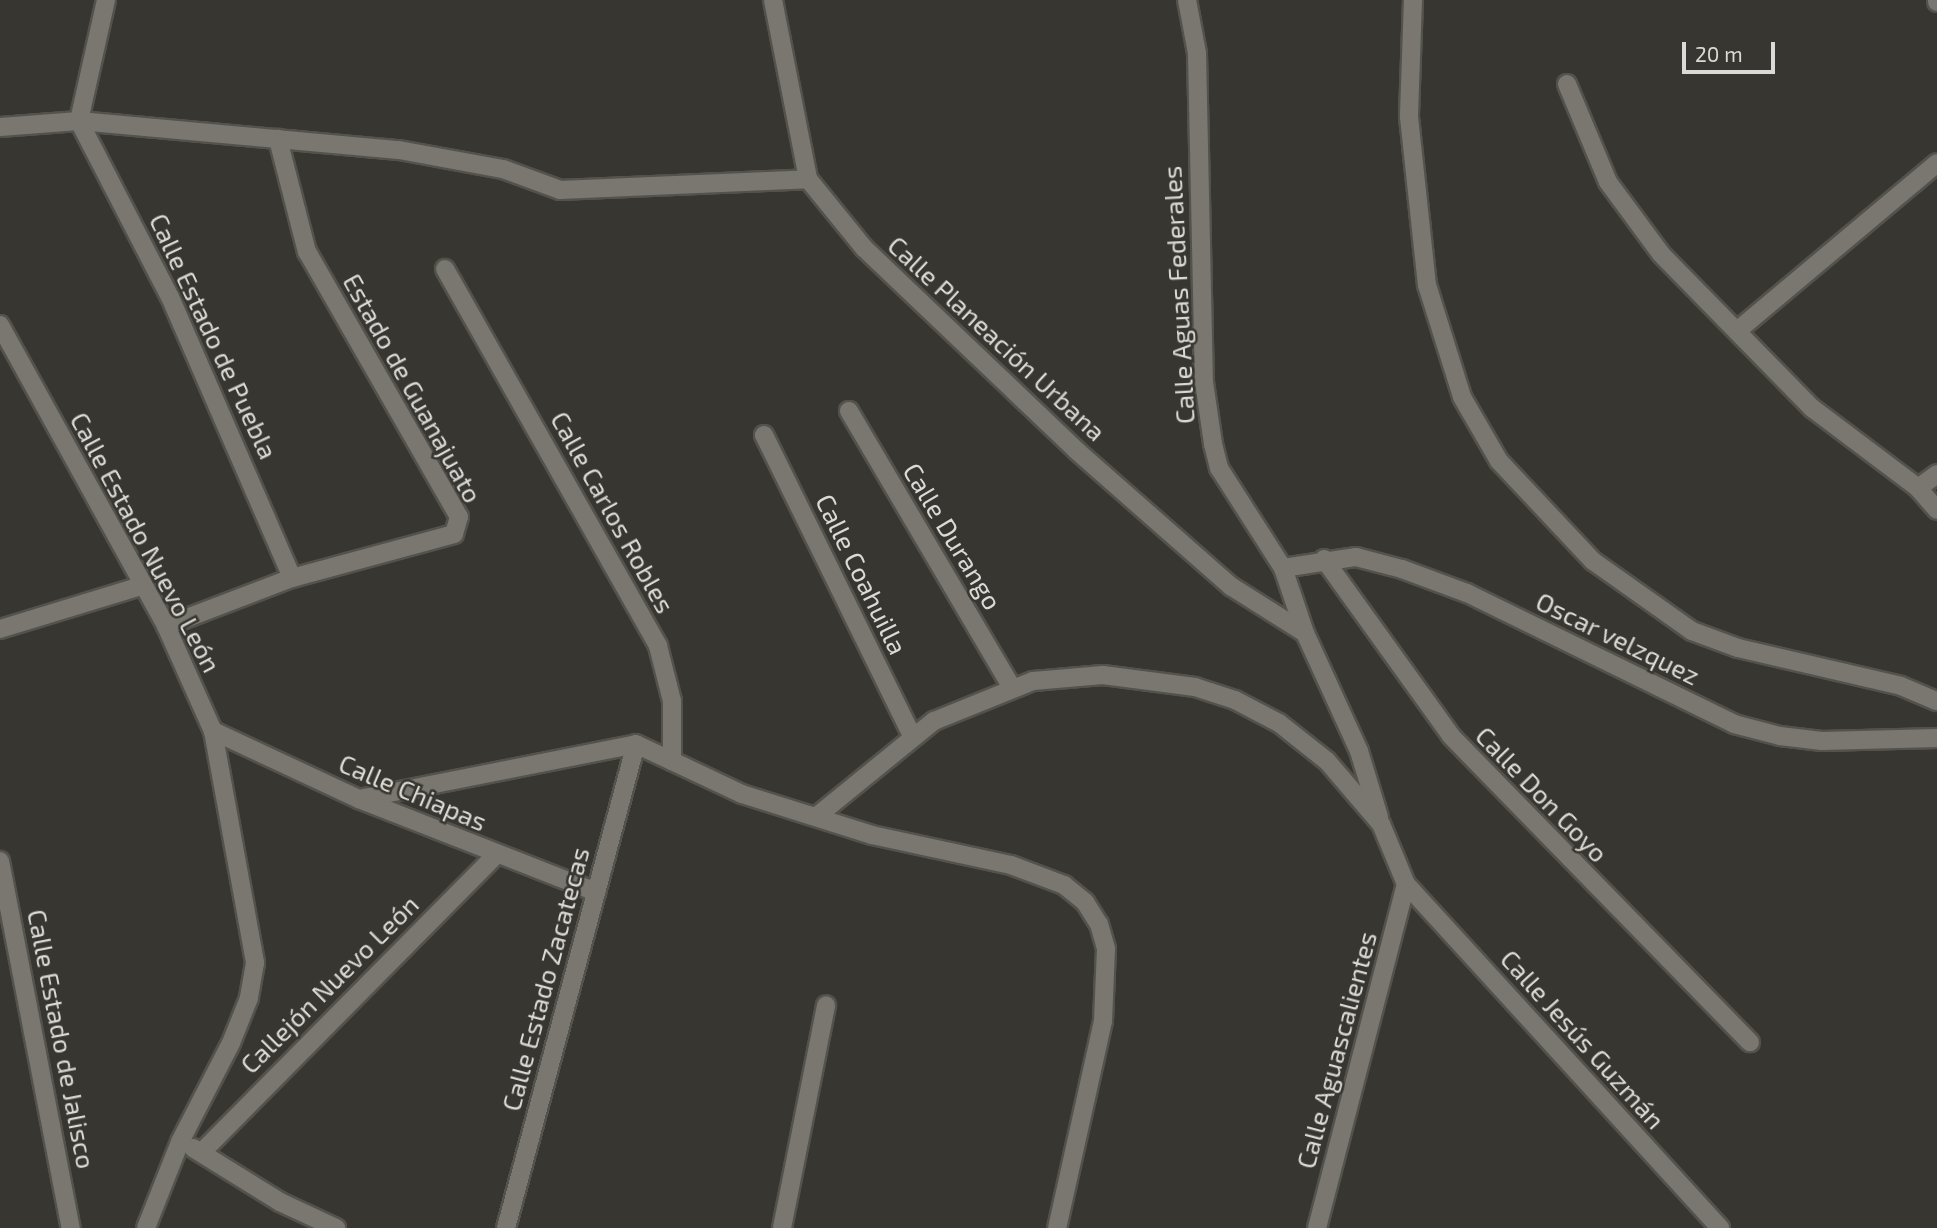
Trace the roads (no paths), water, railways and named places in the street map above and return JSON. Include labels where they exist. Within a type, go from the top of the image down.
[{"type":"street","points":[[79,121],[106,0]]},
{"type":"street","name":"Calle Planeación Urbana","points":[[773,0],[808,179],[864,248],[1077,451],[1232,587],[1306,633]]},
{"type":"street","name":"Calle Aguas Federales","points":[[1187,0],[1197,53],[1204,382],[1213,444],[1219,468],[1283,568],[1306,633],[1359,751],[1381,824]]},
{"type":"street","points":[[1413,0],[1409,117],[1427,285],[1462,397],[1499,461],[1593,561],[1692,631],[1738,648],[1901,686],[1937,701]]},
{"type":"street","points":[[1567,84],[1608,182],[1631,220],[1812,408],[1918,488],[1937,510]]},
{"type":"street","points":[[0,127],[79,121],[399,150],[503,169],[560,190],[808,179]]},
{"type":"street","name":"Calle Estado de Puebla","points":[[79,121],[170,297],[292,578]]},
{"type":"street","name":"Estado de Guanajuato","points":[[166,626],[292,578],[454,534],[459,517],[307,252],[278,139]]},
{"type":"street","points":[[1737,331],[1937,163]]},
{"type":"street","name":"Calle Carlos Robles","points":[[445,268],[658,646],[672,701],[672,761]]},
{"type":"street","name":"Calle Estado Nuevo León","points":[[0,325],[141,586],[166,626],[213,731],[255,963],[249,998],[231,1043],[180,1142],[146,1228]]},
{"type":"street","name":"Calle Durango","points":[[849,411],[1012,688]]},
{"type":"street","name":"Calle Coahuilla","points":[[764,435],[912,736]]},
{"type":"street","points":[[1918,488],[1937,474]]},
{"type":"street","name":"Oscar velzquez","points":[[1283,568],[1324,559],[1356,557],[1467,593],[1734,724],[1822,741],[1937,738]]},
{"type":"street","name":"Calle Don Goyo","points":[[1324,559],[1451,736],[1750,1042]]},
{"type":"street","points":[[0,629],[141,586]]},
{"type":"street","points":[[817,816],[912,736],[1012,688],[1062,676],[1102,675],[1195,687],[1235,700],[1279,723],[1327,761],[1381,824]]},
{"type":"street","name":"Calle Chiapas","points":[[213,731],[359,799],[495,856],[596,892]]},
{"type":"street","points":[[359,799],[636,744],[742,794],[872,835],[1010,865],[1064,885],[1099,924],[1106,949],[1103,1021],[1057,1228]]},
{"type":"street","name":"Calle Estado Zacatecas","points":[[506,1228],[636,744]]},
{"type":"street","name":"Calle Jesús Guzmán","points":[[1381,824],[1406,884],[1720,1228]]},
{"type":"street","name":"Callejón Nuevo León","points":[[202,1152],[495,856]]},
{"type":"street","name":"Calle Estado de Jalisco","points":[[0,861],[71,1228]]},
{"type":"street","name":"Calle Aguascalientes","points":[[1317,1228],[1406,884]]},
{"type":"street","points":[[782,1228],[826,1005]]},
{"type":"street","points":[[180,1142],[202,1152],[280,1202],[336,1228]]}]
